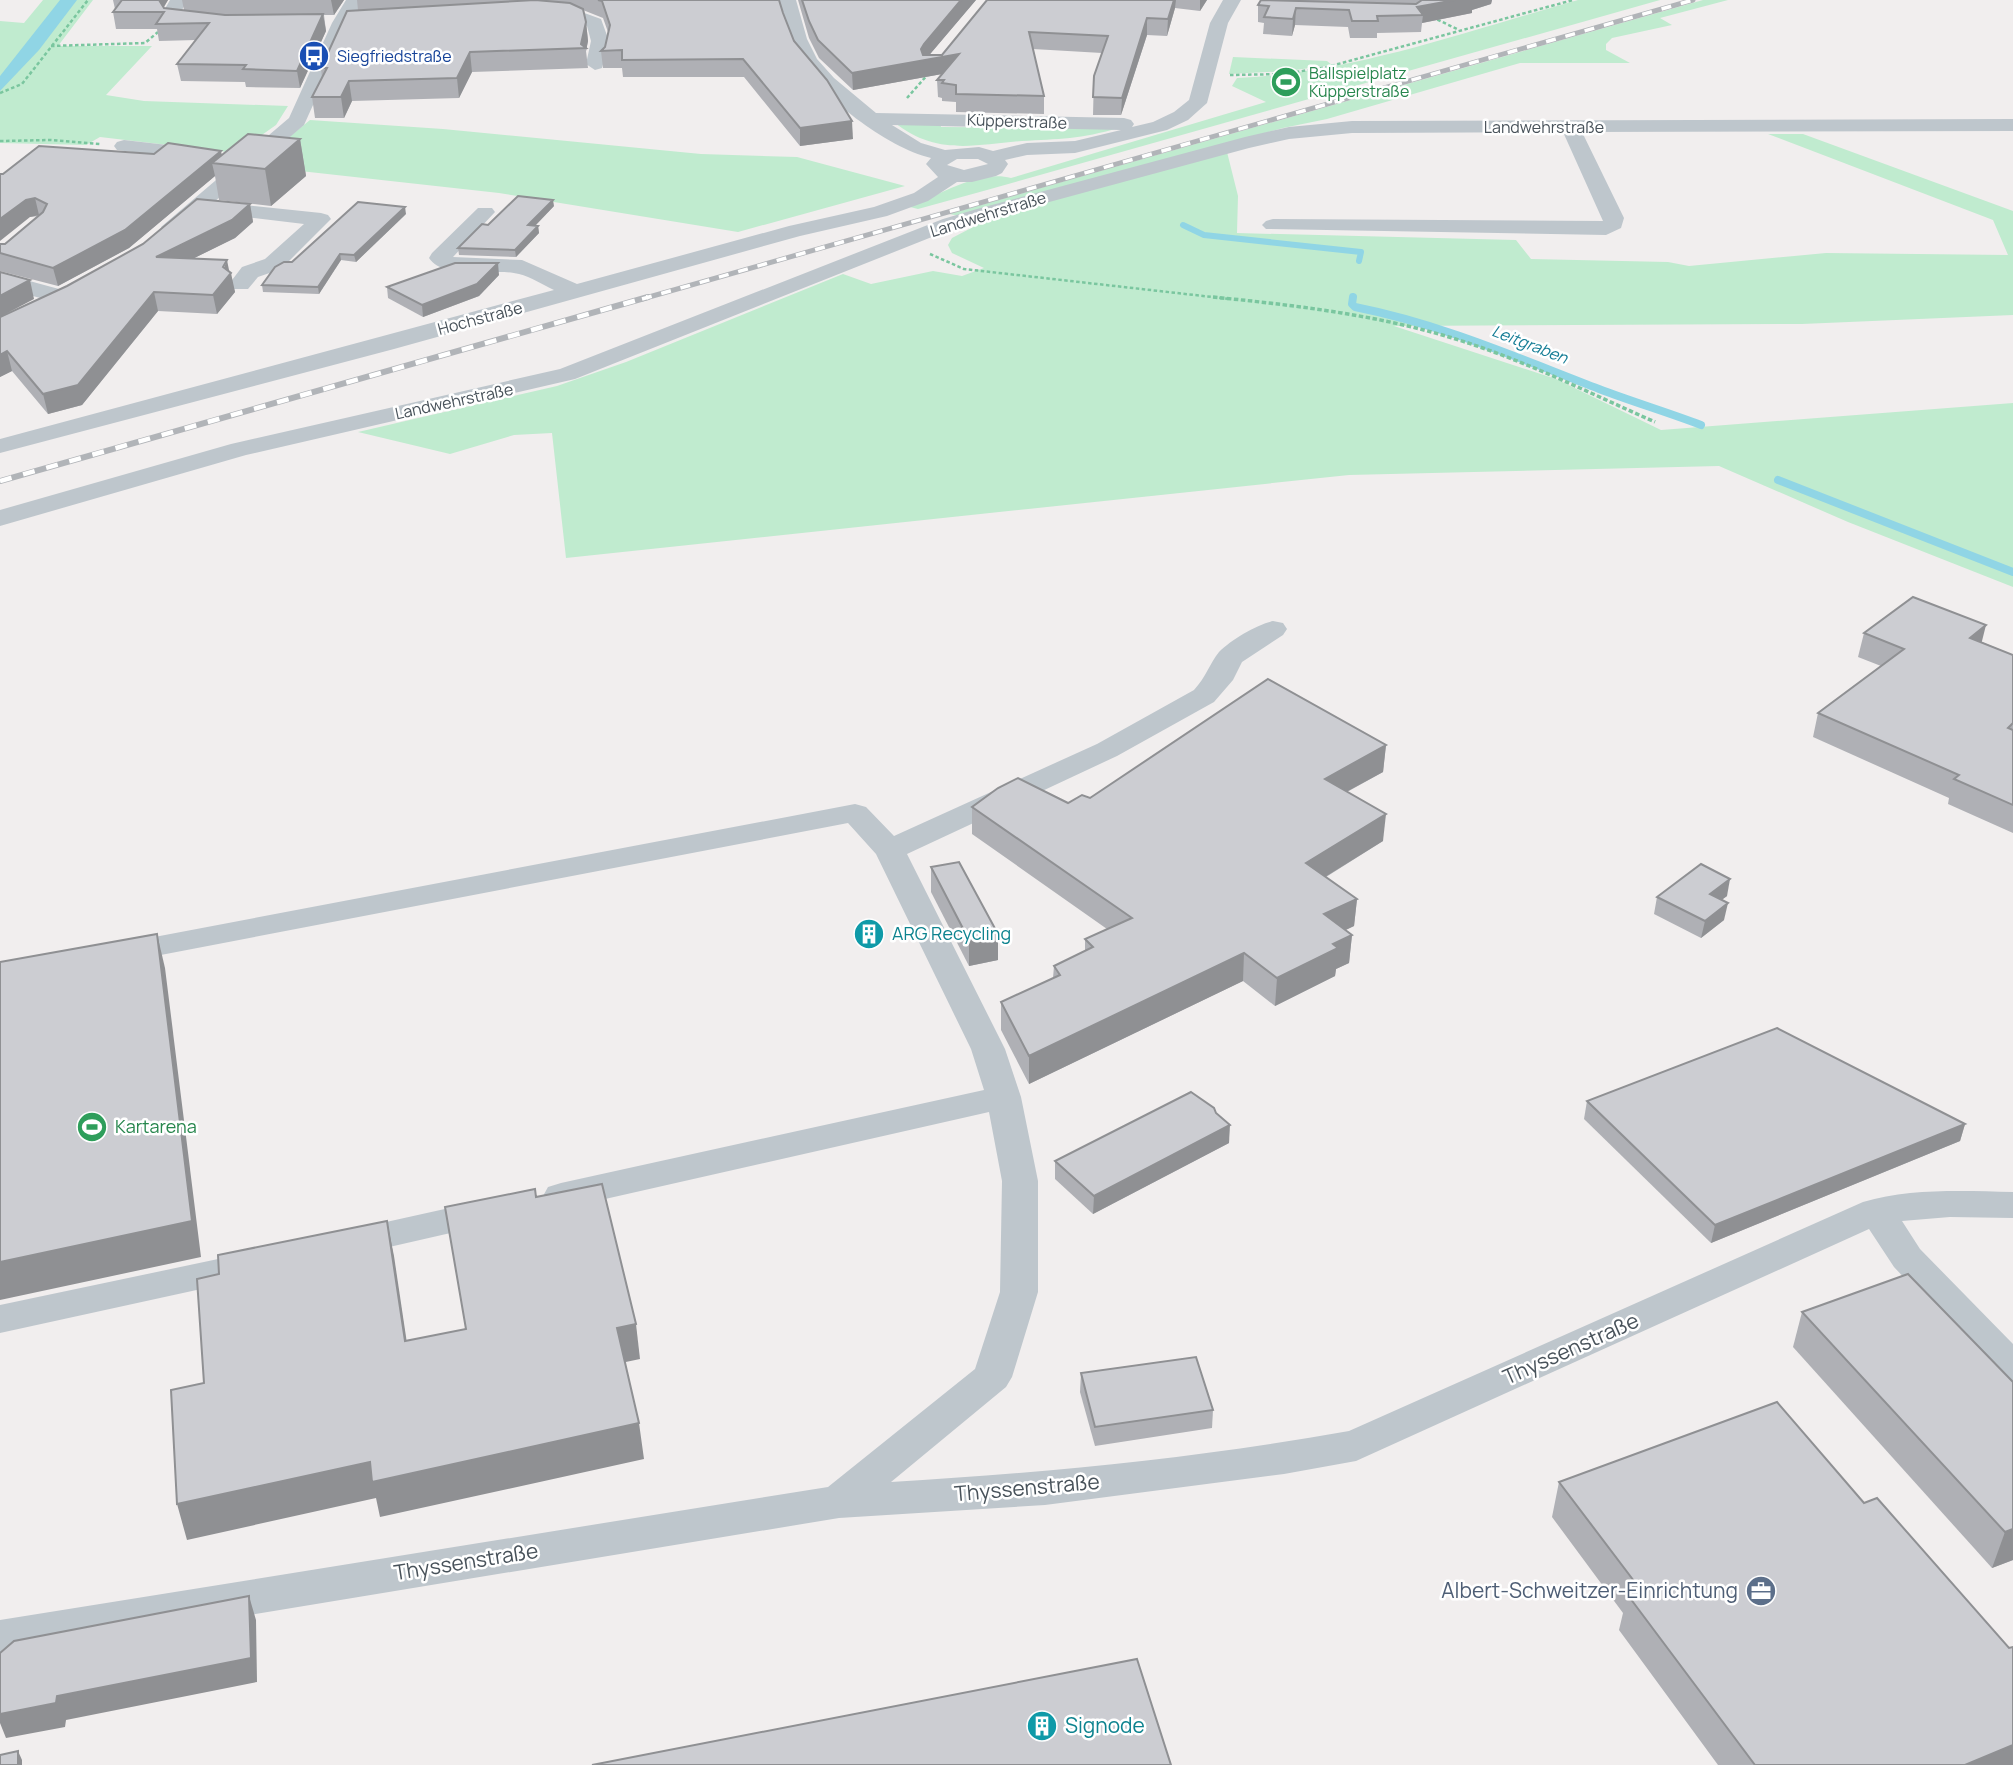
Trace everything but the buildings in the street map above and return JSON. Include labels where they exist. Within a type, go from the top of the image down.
[{"type":"street","points":[[157,239],[297,121],[341,23],[355,0]]},
{"type":"street","points":[[787,0],[810,63],[912,146],[950,165]]},
{"type":"street","name":"Küpperstraße","points":[[950,165],[989,173],[998,164],[992,157],[1027,149],[1075,147],[1160,126],[1181,116],[1197,103],[1219,23],[1235,1]]},
{"type":"street","points":[[175,7],[181,20],[223,22]]},
{"type":"street","points":[[524,13],[576,15],[595,23],[600,41],[595,64]]},
{"type":"street","points":[[315,23],[367,21]]},
{"type":"street","name":"Küpperstraße","points":[[882,119],[1160,126]]},
{"type":"street","name":"Landwehrstraße","points":[[0,518],[240,449],[567,374],[909,239],[984,213],[1289,133],[1352,127],[2013,125]]},
{"type":"street","points":[[1273,225],[1606,229],[1614,224],[1615,218],[1570,127]]},
{"type":"street","points":[[1409,145],[1488,146]]},
{"type":"street","points":[[124,146],[249,160]]},
{"type":"street","points":[[1554,148],[1580,148]]},
{"type":"street","name":"Hochstraße","points":[[0,446],[576,292],[796,230],[880,212],[921,197],[950,165]]},
{"type":"street","points":[[240,284],[250,272],[273,264],[340,203]]},
{"type":"street","points":[[195,207],[321,219]]},
{"type":"street","points":[[485,212],[440,258],[449,264],[522,267],[576,292]]},
{"type":"street","points":[[0,280],[62,298]]},
{"type":"street","points":[[31,313],[84,285]]},
{"type":"street","points":[[890,850],[1107,750],[1204,696],[1219,681],[1230,657],[1273,628]]},
{"type":"street","points":[[95,957],[855,813],[890,850],[988,1049],[1004,1097],[1020,1181],[1019,1292],[992,1377],[839,1502]]},
{"type":"street","points":[[0,1319],[1004,1097]]},
{"type":"street","name":"Thyssenstraße","points":[[0,1638],[839,1502],[1045,1489],[1284,1458],[1356,1445],[1876,1211],[1950,1204],[2013,1205]]},
{"type":"street","points":[[1876,1211],[1907,1258],[2013,1369]]},
{"type":"path","points":[[0,93],[22,84],[88,0]]},
{"type":"path","points":[[1204,75],[1284,74],[1327,67],[1573,0]]},
{"type":"path","points":[[51,46],[145,43],[156,36],[175,7]]},
{"type":"path","points":[[1428,15],[1460,30]]},
{"type":"path","points":[[882,119],[933,67]]},
{"type":"path","points":[[0,141],[51,140],[124,146]]},
{"type":"path","points":[[909,239],[938,259],[964,269],[1321,308],[1389,322],[1449,337],[1530,367],[1655,422]]},
{"type":"green space","points":[[43,0],[93,0],[58,46],[152,46],[106,95],[144,101],[288,106],[276,125],[236,153],[100,137],[86,145],[0,143],[0,21],[24,23]]},
{"type":"green space","points":[[1578,0],[1660,0],[987,190],[918,209],[910,207],[973,180],[999,176],[1011,178],[1266,102],[1232,86],[1237,78],[1324,68],[1367,59]]},
{"type":"green space","points":[[1703,0],[1728,0],[1660,18],[1672,25],[1612,38],[1606,44],[1606,50],[1630,63],[1520,63],[1327,119],[1283,128],[961,216],[949,214]]},
{"type":"green space","points":[[1233,57],[1327,61],[1332,65],[1288,71],[1229,74]]},
{"type":"green space","points":[[310,120],[443,129],[701,154],[797,157],[905,186],[738,232],[499,193],[264,167],[272,151]]},
{"type":"green space","points":[[940,121],[941,127],[1118,128],[1070,138],[956,146],[925,140],[894,122]]},
{"type":"green space","points":[[1768,134],[1803,134],[2013,211],[2013,315],[1802,324],[1394,326],[1556,379],[1661,430],[2013,403],[2013,587],[1848,522],[1719,466],[1349,475],[566,558],[552,433],[514,435],[450,454],[358,432],[557,386],[626,362],[843,274],[871,284],[933,271],[962,276],[984,268],[952,253],[948,245],[952,238],[998,214],[1227,152],[1238,196],[1237,233],[1516,240],[1531,259],[1668,262],[1689,266],[1826,253],[2008,255],[1993,220]]},
{"type":"water","points":[[60,0],[77,0],[39,50],[0,91],[0,76]]},
{"type":"waterway","name":"Leitgraben","points":[[1183,225],[1204,235],[1361,252],[1359,261]]},
{"type":"waterway","name":"Leitgraben","points":[[1353,297],[1352,304],[1355,307],[1449,332],[1701,425]]},
{"type":"waterway","name":"Leitgraben","points":[[1778,480],[2013,572]]},
{"type":"railway","points":[[642,299],[1693,0]]},
{"type":"railway","points":[[0,481],[648,297]]},
{"type":"place","name":"Siegfriedstraße","points":[[314,56]]},
{"type":"place","name":"Ballspielplatz Küpperstraße","points":[[1286,82]]},
{"type":"place","name":"ARG Recycling","points":[[869,934]]},
{"type":"place","name":"Kartarena","points":[[92,1127]]},
{"type":"place","name":"Albert-Schweitzer-Einrichtung","points":[[1761,1591]]},
{"type":"place","name":"Signode","points":[[1042,1726]]}]
